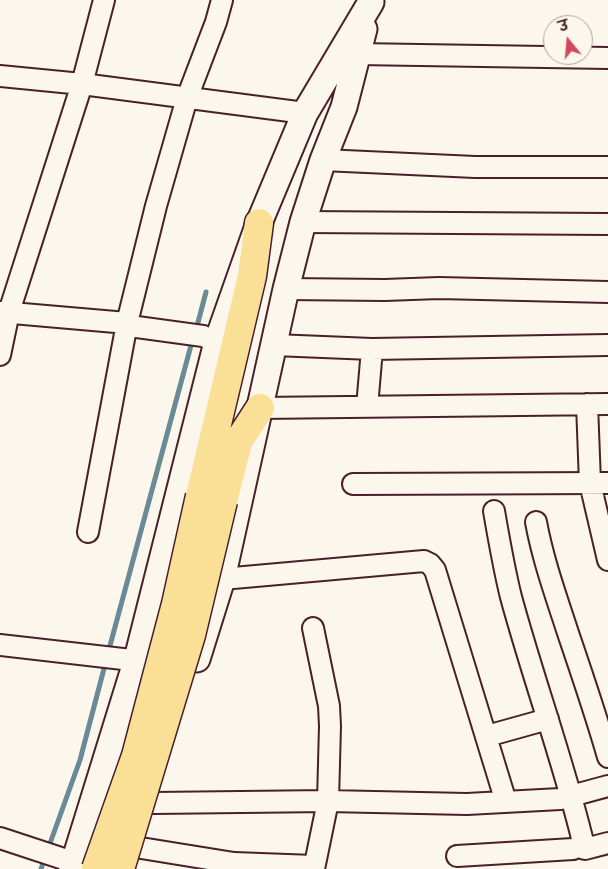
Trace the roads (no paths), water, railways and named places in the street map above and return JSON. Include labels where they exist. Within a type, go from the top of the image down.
[{"type":"highway","points":[[120,869],[191,635],[212,498],[252,276],[258,223]]},
{"type":"highway","points":[[79,865],[136,756],[176,604],[212,498],[238,442],[260,408]]},
{"type":"street","points":[[0,355],[5,312],[82,84],[104,0]]},
{"type":"street","points":[[88,532],[127,323],[156,206],[187,98],[216,22],[222,0]]},
{"type":"street","points":[[313,628],[329,713],[328,801],[314,867],[137,859],[222,579],[286,288],[303,222],[344,107],[371,1]]},
{"type":"street","points":[[0,838],[79,865],[119,657],[202,337],[258,223],[305,113],[371,1]]},
{"type":"street","points":[[357,54],[608,58]]},
{"type":"street","points":[[0,76],[82,84],[305,113]]},
{"type":"street","points":[[324,160],[475,167],[608,168]]},
{"type":"street","points":[[303,222],[608,224]]},
{"type":"street","points":[[286,288],[385,290],[439,288],[608,292]]},
{"type":"street","points":[[5,312],[127,323],[137,327],[202,337]]},
{"type":"street","points":[[274,346],[372,349],[608,346]]},
{"type":"street","points":[[367,406],[372,349]]},
{"type":"street","points":[[587,404],[608,560]]},
{"type":"street","points":[[260,408],[608,404]]},
{"type":"street","points":[[352,484],[599,483]]},
{"type":"street","points":[[494,511],[511,597],[582,838],[578,847]]},
{"type":"street","points":[[536,522],[540,544],[608,757]]},
{"type":"street","points":[[222,579],[424,561],[430,564],[435,570],[506,802]]},
{"type":"street","points":[[0,645],[119,657],[193,671]]},
{"type":"street","points":[[487,736],[548,719]]},
{"type":"street","points":[[154,802],[328,801],[466,804],[560,799],[608,786]]},
{"type":"street","points":[[457,856],[573,849],[578,847],[585,849],[608,843]]},
{"type":"waterway","points":[[196,330],[206,292]]},
{"type":"waterway","points":[[108,653],[193,338]]},
{"type":"waterway","points":[[48,849],[80,760],[106,661]]},
{"type":"waterway","points":[[41,869],[45,857]]}]
